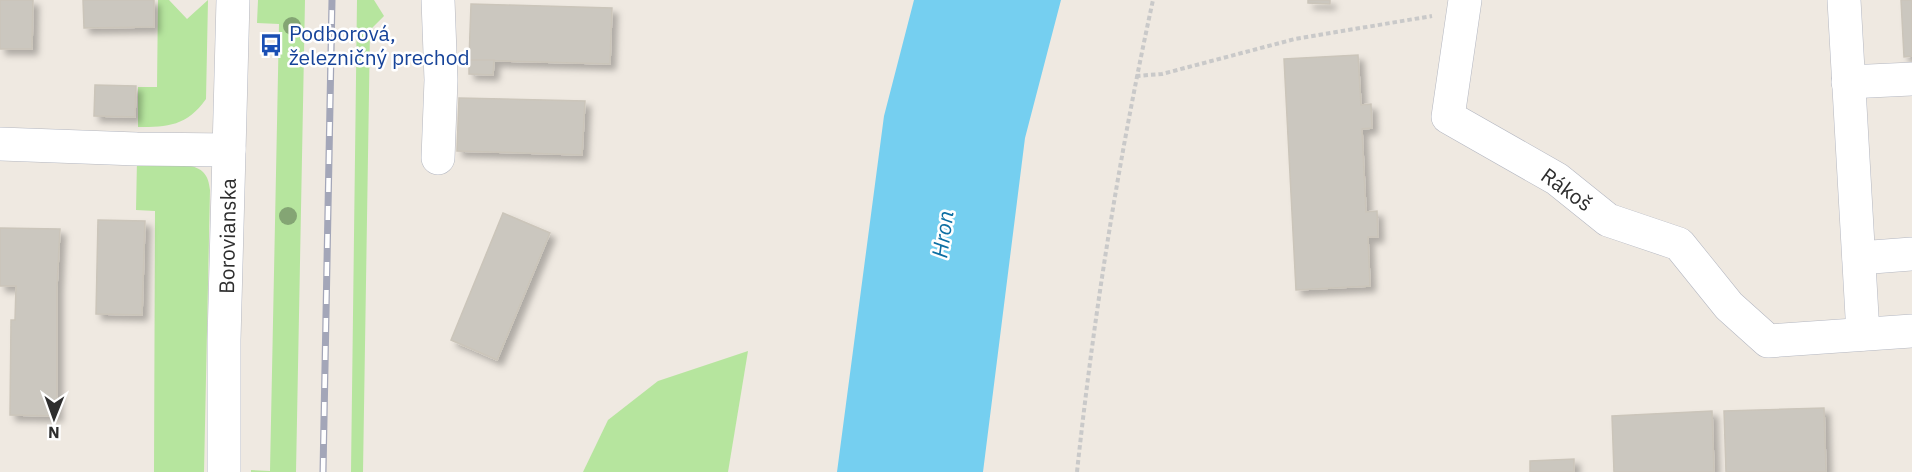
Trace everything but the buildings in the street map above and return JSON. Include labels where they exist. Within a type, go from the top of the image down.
[{"type":"street","name":"Borovianska","points":[[224,472],[224,340],[233,0]]},
{"type":"street","points":[[438,0],[441,80],[438,158]]},
{"type":"street","points":[[1844,0],[1863,334],[1912,331]]},
{"type":"street","name":"Rákoš","points":[[1464,5],[1448,117],[1557,179],[1608,220],[1679,244],[1729,306],[1768,340],[1863,334]]},
{"type":"street","points":[[1848,82],[1912,79]]},
{"type":"street","points":[[0,144],[229,150]]},
{"type":"street","points":[[1858,258],[1912,254]]},
{"type":"path","points":[[1077,472],[1106,247],[1136,76],[1153,0]]},
{"type":"path","points":[[1136,76],[1162,74],[1295,39],[1464,5]]},
{"type":"green space","points":[[158,0],[169,0],[187,19],[208,0],[206,99],[192,115],[184,120],[168,125],[138,127],[138,87],[157,87]]},
{"type":"green space","points":[[258,0],[305,0],[296,472],[251,472],[251,470],[270,471],[279,24],[257,23]]},
{"type":"green space","points":[[357,0],[374,0],[384,16],[370,30],[363,472],[351,472]]},
{"type":"green space","points":[[137,160],[198,168],[207,178],[209,185],[204,472],[154,472],[155,211],[136,210]]},
{"type":"green space","points":[[748,351],[728,472],[583,472],[608,420],[658,381]]},
{"type":"water","name":"Hron","points":[[914,0],[1061,0],[1025,138],[983,472],[837,472],[884,116]]},
{"type":"railway","points":[[323,472],[332,0]]},
{"type":"place","name":"Podborová, železničný prechod","points":[[271,45]]}]
